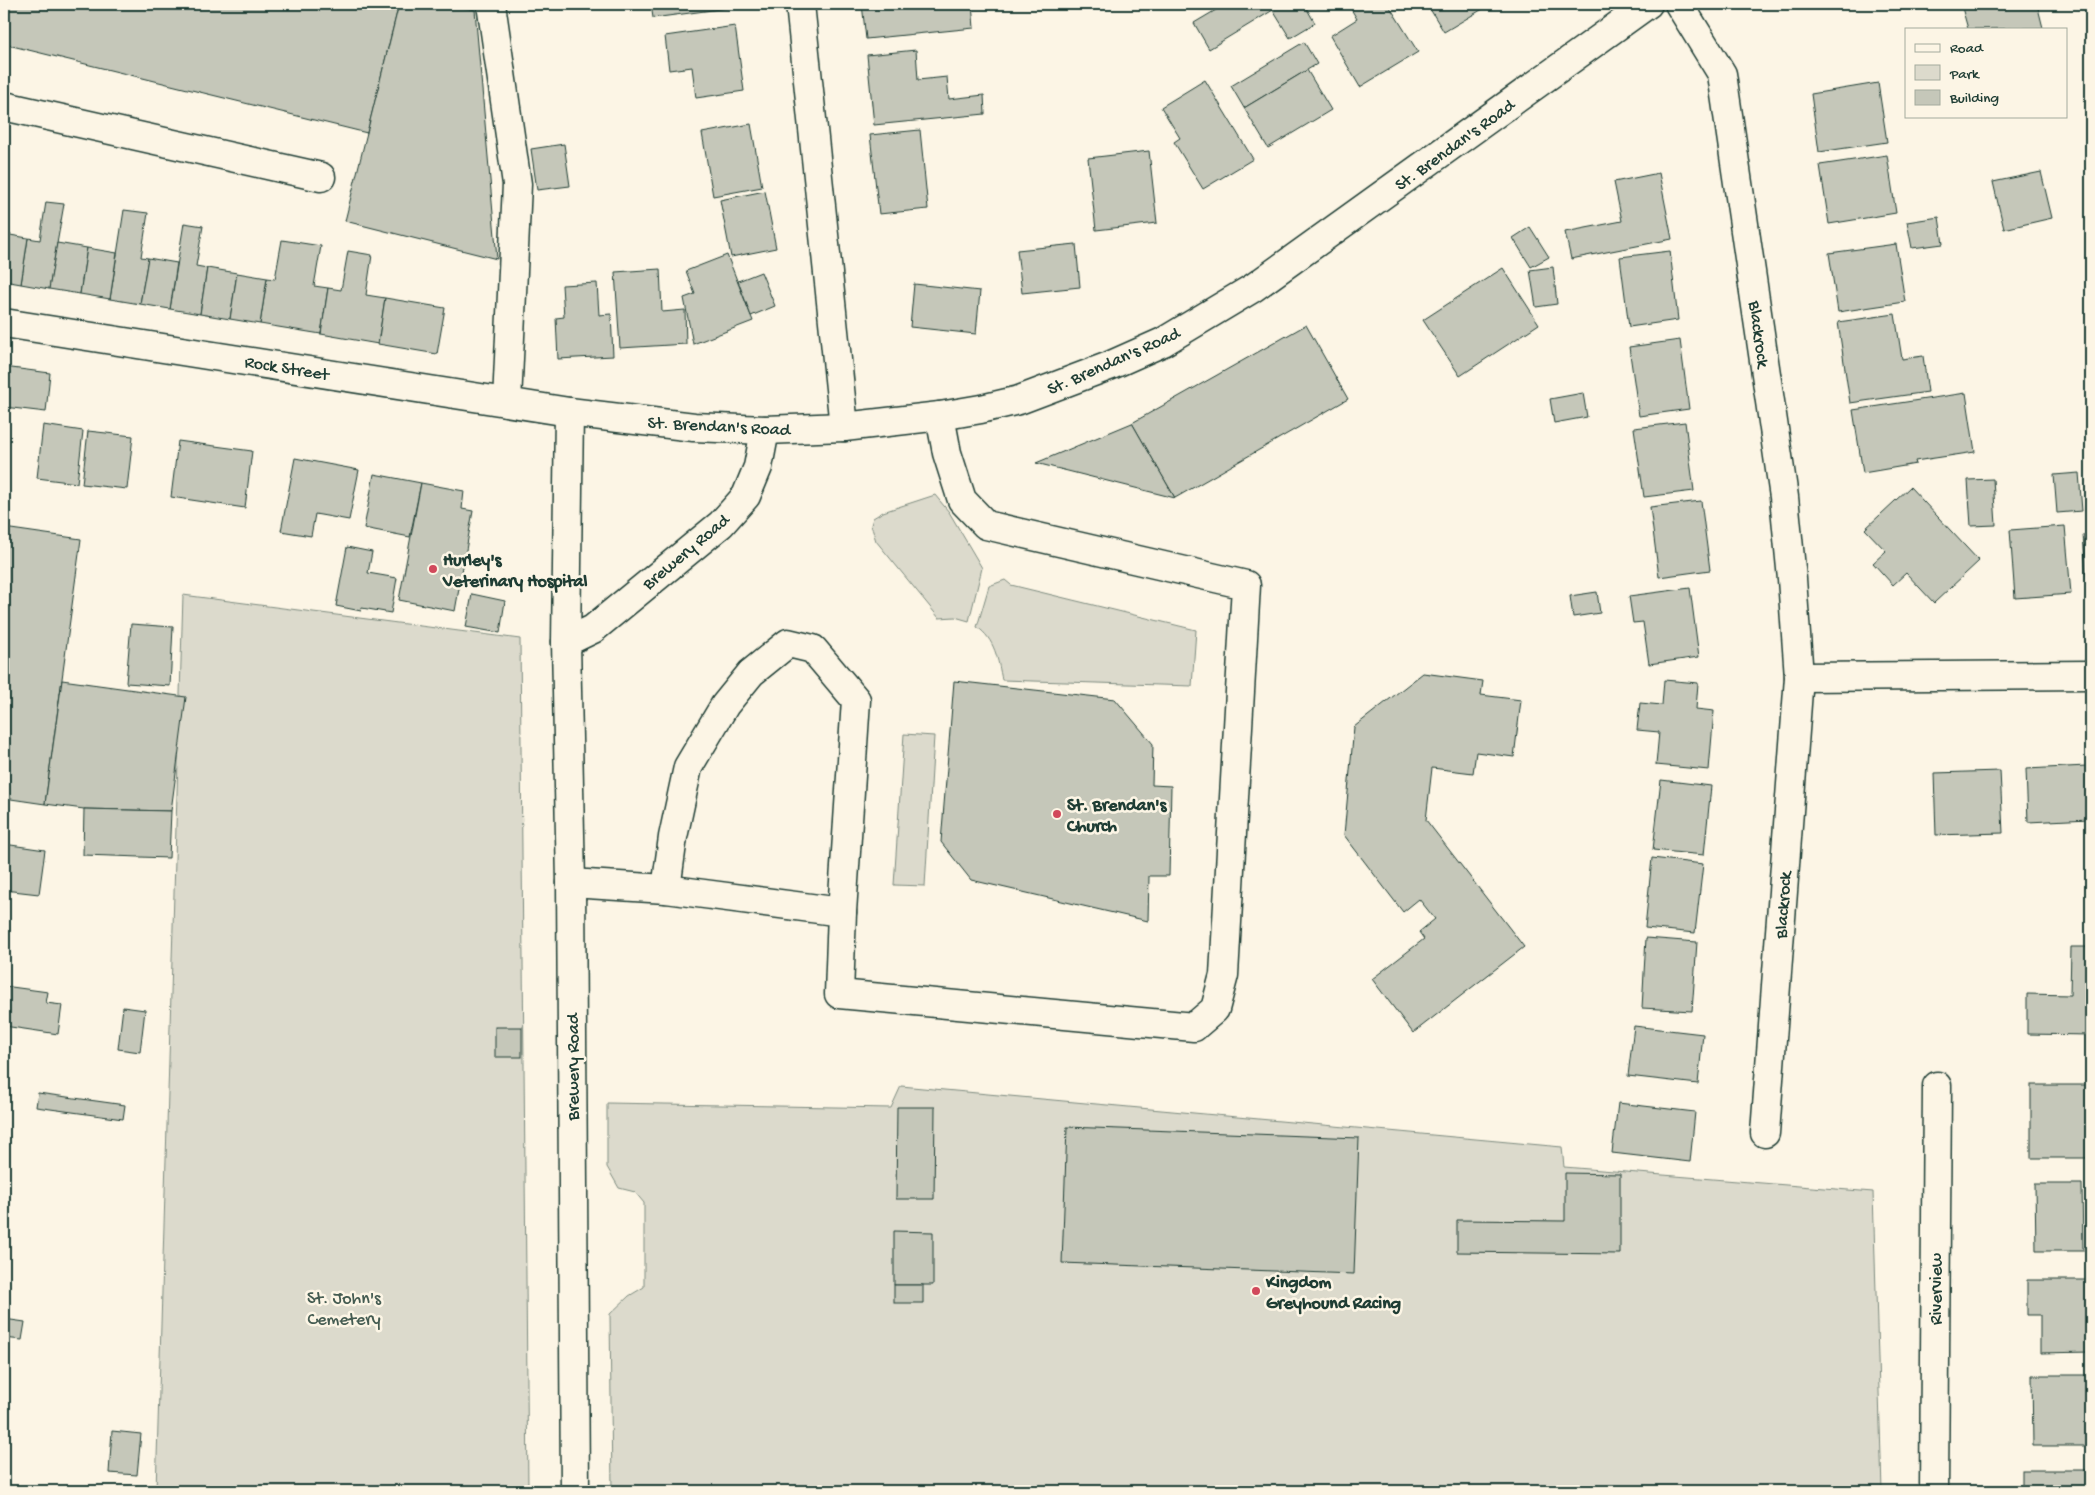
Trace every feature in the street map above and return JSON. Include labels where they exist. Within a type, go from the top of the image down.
[{"type":"street","points":[[491,4],[516,184],[507,402]]},
{"type":"street","points":[[800,4],[844,427]]},
{"type":"street","name":"St. Brendan's Road","points":[[569,412],[694,427],[765,430],[844,427],[940,416],[981,409],[1019,400],[1087,376],[1163,342],[1253,288],[1648,4]]},
{"type":"street","name":"Blackrock","points":[[1679,4],[1722,74],[1784,497],[1792,579],[1799,677],[1765,1133]]},
{"type":"street","points":[[4,106],[321,177]]},
{"type":"street","name":"Rock Street","points":[[4,323],[569,412]]},
{"type":"street","name":"Brewery Road","points":[[569,412],[566,642],[575,1491]]},
{"type":"street","points":[[666,889],[673,836],[688,767],[730,699],[751,673],[788,643],[813,650],[856,700],[838,994],[1194,1027],[1215,1009],[1224,975],[1246,585],[986,525],[962,500],[947,453],[940,416]]},
{"type":"street","name":"Brewery Road","points":[[566,642],[593,629],[721,524],[746,496],[758,467],[765,430]]},
{"type":"street","points":[[1799,677],[2091,675]]},
{"type":"street","points":[[570,883],[666,889],[842,912]]},
{"type":"street","name":"Riverview","points":[[1934,1491],[1937,1086]]},
{"type":"green space","points":[[935,495],[949,512],[982,568],[969,621],[955,617],[939,618],[876,541],[871,525],[873,518],[883,512]]},
{"type":"green space","points":[[1005,580],[1011,585],[1196,630],[1192,686],[1002,680],[992,644],[977,627],[989,586]]},
{"type":"green space","name":"St. John's Cemetery","points":[[183,595],[520,639],[528,1491],[156,1491]]},
{"type":"green space","points":[[904,734],[934,736],[925,886],[894,885]]},
{"type":"green space","name":"Kingdom Greyhound Racing","points":[[901,1086],[1562,1147],[1564,1167],[1873,1192],[1882,1491],[612,1491],[610,1314],[629,1296],[644,1287],[644,1203],[635,1192],[619,1188],[607,1167],[607,1103],[891,1108]]},
{"type":"building","points":[[4,4],[399,4],[367,133],[4,44]]},
{"type":"building","points":[[399,4],[448,4],[475,10],[497,259],[345,221]]},
{"type":"building","points":[[651,4],[726,4],[727,8],[653,18]]},
{"type":"building","points":[[862,4],[972,4],[974,28],[866,39]]},
{"type":"building","points":[[1226,4],[1269,4],[1273,10],[1209,49],[1194,23]]},
{"type":"building","points":[[1269,4],[1304,4],[1315,23],[1290,38]]},
{"type":"building","points":[[1348,4],[1388,4],[1418,52],[1360,87],[1330,36],[1357,19]]},
{"type":"building","points":[[1427,4],[1491,4],[1444,32]]},
{"type":"building","points":[[1961,4],[2037,4],[2043,28],[1968,28]]},
{"type":"building","points":[[735,26],[744,91],[696,98],[692,67],[669,70],[665,36]]},
{"type":"building","points":[[1304,42],[1317,64],[1244,108],[1231,86]]},
{"type":"building","points":[[916,50],[918,80],[947,77],[949,99],[984,95],[985,114],[874,125],[867,55]]},
{"type":"building","points":[[1307,70],[1331,110],[1268,148],[1244,108]]},
{"type":"building","points":[[1205,80],[1253,159],[1203,189],[1174,142],[1180,138],[1161,107]]},
{"type":"building","points":[[1878,83],[1887,142],[1819,152],[1811,94]]},
{"type":"building","points":[[751,124],[762,187],[713,196],[702,133]]},
{"type":"building","points":[[920,130],[928,209],[879,214],[870,135]]},
{"type":"building","points":[[564,144],[570,186],[537,190],[531,149]]},
{"type":"building","points":[[1149,151],[1157,223],[1096,230],[1088,158]]},
{"type":"building","points":[[1887,155],[1896,213],[1829,224],[1820,165]]},
{"type":"building","points":[[2041,172],[2052,218],[2004,229],[1993,182]]},
{"type":"building","points":[[1659,173],[1672,239],[1571,259],[1565,232],[1622,221],[1614,182]]},
{"type":"building","points":[[765,191],[776,248],[731,257],[720,200]]},
{"type":"building","points":[[46,202],[64,204],[49,289],[21,284],[28,238],[40,240]]},
{"type":"building","points":[[124,210],[148,213],[141,257],[148,258],[140,304],[110,299]]},
{"type":"building","points":[[1939,217],[1943,244],[1912,248],[1907,222]]},
{"type":"building","points":[[184,223],[203,226],[196,266],[207,268],[200,314],[170,309]]},
{"type":"building","points":[[1530,227],[1549,257],[1531,267],[1513,238]]},
{"type":"building","points":[[4,234],[28,238],[21,284],[4,281]]},
{"type":"building","points":[[282,240],[321,246],[314,286],[328,288],[321,334],[260,324],[267,278],[275,279]]},
{"type":"building","points":[[57,243],[87,248],[80,294],[49,289]]},
{"type":"building","points":[[1076,244],[1080,287],[1022,293],[1017,250]]},
{"type":"building","points":[[1896,244],[1905,302],[1838,312],[1829,253]]},
{"type":"building","points":[[87,248],[117,253],[110,299],[80,294]]},
{"type":"building","points":[[348,251],[372,255],[366,295],[385,298],[378,344],[321,334],[328,288],[341,290]]},
{"type":"building","points":[[1670,251],[1678,320],[1629,327],[1620,257]]},
{"type":"building","points":[[727,255],[753,321],[693,344],[684,298],[695,294],[686,271]]},
{"type":"building","points":[[148,258],[177,263],[170,309],[140,304]]},
{"type":"building","points":[[1553,267],[1557,304],[1536,307],[1530,270]]},
{"type":"building","points":[[207,268],[237,273],[230,319],[200,314]]},
{"type":"building","points":[[1503,268],[1539,324],[1460,376],[1423,320]]},
{"type":"building","points":[[660,269],[662,312],[685,310],[686,344],[620,348],[615,272]]},
{"type":"building","points":[[761,272],[775,306],[751,316],[738,281]]},
{"type":"building","points":[[237,273],[267,278],[260,324],[230,319]]},
{"type":"building","points":[[597,283],[599,315],[611,314],[613,356],[558,359],[556,318],[564,317],[562,285]]},
{"type":"building","points":[[914,284],[980,291],[976,334],[910,327]]},
{"type":"building","points":[[385,298],[445,308],[437,354],[378,344]]},
{"type":"building","points":[[1895,314],[1902,359],[1923,356],[1928,392],[1850,403],[1838,322]]},
{"type":"building","points":[[1306,325],[1348,399],[1175,498],[1132,423]]},
{"type":"building","points":[[1680,340],[1689,409],[1639,416],[1629,347]]},
{"type":"building","points":[[4,367],[50,373],[46,412],[4,407]]},
{"type":"building","points":[[1583,393],[1587,417],[1554,423],[1550,399]]},
{"type":"building","points":[[1966,393],[1975,452],[1915,461],[1916,464],[1863,473],[1853,410]]},
{"type":"building","points":[[1685,422],[1694,491],[1644,497],[1634,428]]},
{"type":"building","points":[[1132,423],[1175,498],[1036,463]]},
{"type":"building","points":[[43,425],[83,431],[77,483],[37,478]]},
{"type":"building","points":[[88,431],[133,436],[127,489],[82,484]]},
{"type":"building","points":[[178,441],[252,451],[245,508],[171,497]]},
{"type":"building","points":[[295,458],[359,470],[349,520],[315,514],[311,536],[281,531]]},
{"type":"building","points":[[2079,473],[2082,511],[2057,513],[2054,475]]},
{"type":"building","points":[[374,474],[421,483],[410,537],[364,528]]},
{"type":"building","points":[[1993,479],[1996,525],[1971,526],[1968,480]]},
{"type":"building","name":"Hurley's Veterinary Hospital","points":[[421,483],[464,491],[462,509],[473,511],[455,611],[399,600]]},
{"type":"building","points":[[1910,487],[1979,561],[1934,603],[1906,573],[1893,585],[1873,563],[1886,551],[1865,529]]},
{"type":"building","points":[[1701,501],[1710,570],[1659,577],[1650,507]]},
{"type":"building","points":[[2065,526],[2071,594],[2015,598],[2010,530]]},
{"type":"building","points":[[4,528],[81,539],[45,804],[4,798]]},
{"type":"building","points":[[2091,534],[2091,600],[2088,600],[2083,535]]},
{"type":"building","points":[[347,547],[372,552],[368,573],[397,578],[391,613],[362,608],[361,611],[336,606]]},
{"type":"building","points":[[1690,588],[1699,657],[1649,664],[1643,622],[1633,623],[1629,596]]},
{"type":"building","points":[[1597,592],[1600,613],[1573,617],[1570,596]]},
{"type":"building","points":[[472,594],[505,601],[500,633],[466,627]]},
{"type":"building","points":[[131,624],[173,627],[170,686],[126,683]]},
{"type":"building","points":[[1423,673],[1483,681],[1481,695],[1521,700],[1514,757],[1476,752],[1473,773],[1432,768],[1426,820],[1524,947],[1413,1033],[1372,979],[1424,939],[1419,932],[1435,919],[1419,899],[1403,912],[1344,835],[1354,727]]},
{"type":"building","points":[[62,680],[186,697],[171,811],[84,809],[45,804]]},
{"type":"building","points":[[1664,680],[1698,683],[1696,709],[1714,711],[1709,770],[1656,765],[1659,732],[1637,730],[1640,703],[1662,705]]},
{"type":"building","name":"St. Brendan's Church","points":[[954,681],[1115,699],[1153,744],[1152,785],[1171,786],[1169,876],[1149,876],[1148,921],[971,880],[941,842]]},
{"type":"building","points":[[2087,766],[2089,819],[2028,822],[2026,769]]},
{"type":"building","points":[[2000,771],[2003,833],[1936,835],[1934,773]]},
{"type":"building","points":[[1661,780],[1711,786],[1704,855],[1653,850]]},
{"type":"building","points":[[84,809],[171,811],[169,858],[83,855]]},
{"type":"building","points":[[4,844],[45,850],[39,894],[4,890]]},
{"type":"building","points":[[1652,858],[1703,864],[1695,933],[1645,928]]},
{"type":"building","points":[[1646,938],[1697,942],[1692,1011],[1642,1008]]},
{"type":"building","points":[[2071,947],[2091,947],[2091,1035],[2027,1034],[2027,994],[2070,995]]},
{"type":"building","points":[[4,986],[48,992],[46,1003],[62,1005],[58,1034],[4,1026]]},
{"type":"building","points":[[123,1007],[145,1010],[140,1052],[118,1049]]},
{"type":"building","points":[[1634,1026],[1703,1034],[1698,1084],[1628,1076]]},
{"type":"building","points":[[495,1027],[522,1027],[522,1057],[495,1057]]},
{"type":"building","points":[[2031,1085],[2091,1085],[2091,1158],[2031,1158]]},
{"type":"building","points":[[38,1093],[125,1105],[123,1119],[36,1107]]},
{"type":"building","points":[[1618,1103],[1695,1112],[1690,1162],[1612,1153]]},
{"type":"building","points":[[897,1107],[935,1107],[934,1199],[896,1199]]},
{"type":"building","points":[[1067,1127],[1359,1138],[1354,1274],[1062,1263]]},
{"type":"building","points":[[1565,1173],[1620,1174],[1620,1254],[1457,1252],[1457,1220],[1565,1221]]},
{"type":"building","points":[[2035,1184],[2082,1184],[2083,1251],[2036,1251]]},
{"type":"building","points":[[894,1231],[933,1232],[933,1285],[894,1285]]},
{"type":"building","points":[[2027,1280],[2091,1280],[2091,1352],[2040,1353],[2040,1315],[2027,1315]]},
{"type":"building","points":[[894,1285],[923,1285],[923,1303],[894,1303]]},
{"type":"building","points":[[4,1319],[25,1322],[22,1340],[4,1338]]},
{"type":"building","points":[[2032,1375],[2091,1375],[2091,1407],[2087,1407],[2087,1446],[2033,1446]]},
{"type":"building","points":[[112,1431],[141,1434],[137,1475],[109,1473]]},
{"type":"building","points":[[2022,1470],[2091,1470],[2091,1491],[2022,1491]]},
{"type":"place","name":"Hurley's Veterinary Hospital","points":[[433,569]]},
{"type":"place","name":"St. Brendan's Church","points":[[1057,814]]},
{"type":"place","name":"Kingdom Greyhound Racing","points":[[1256,1291]]}]
